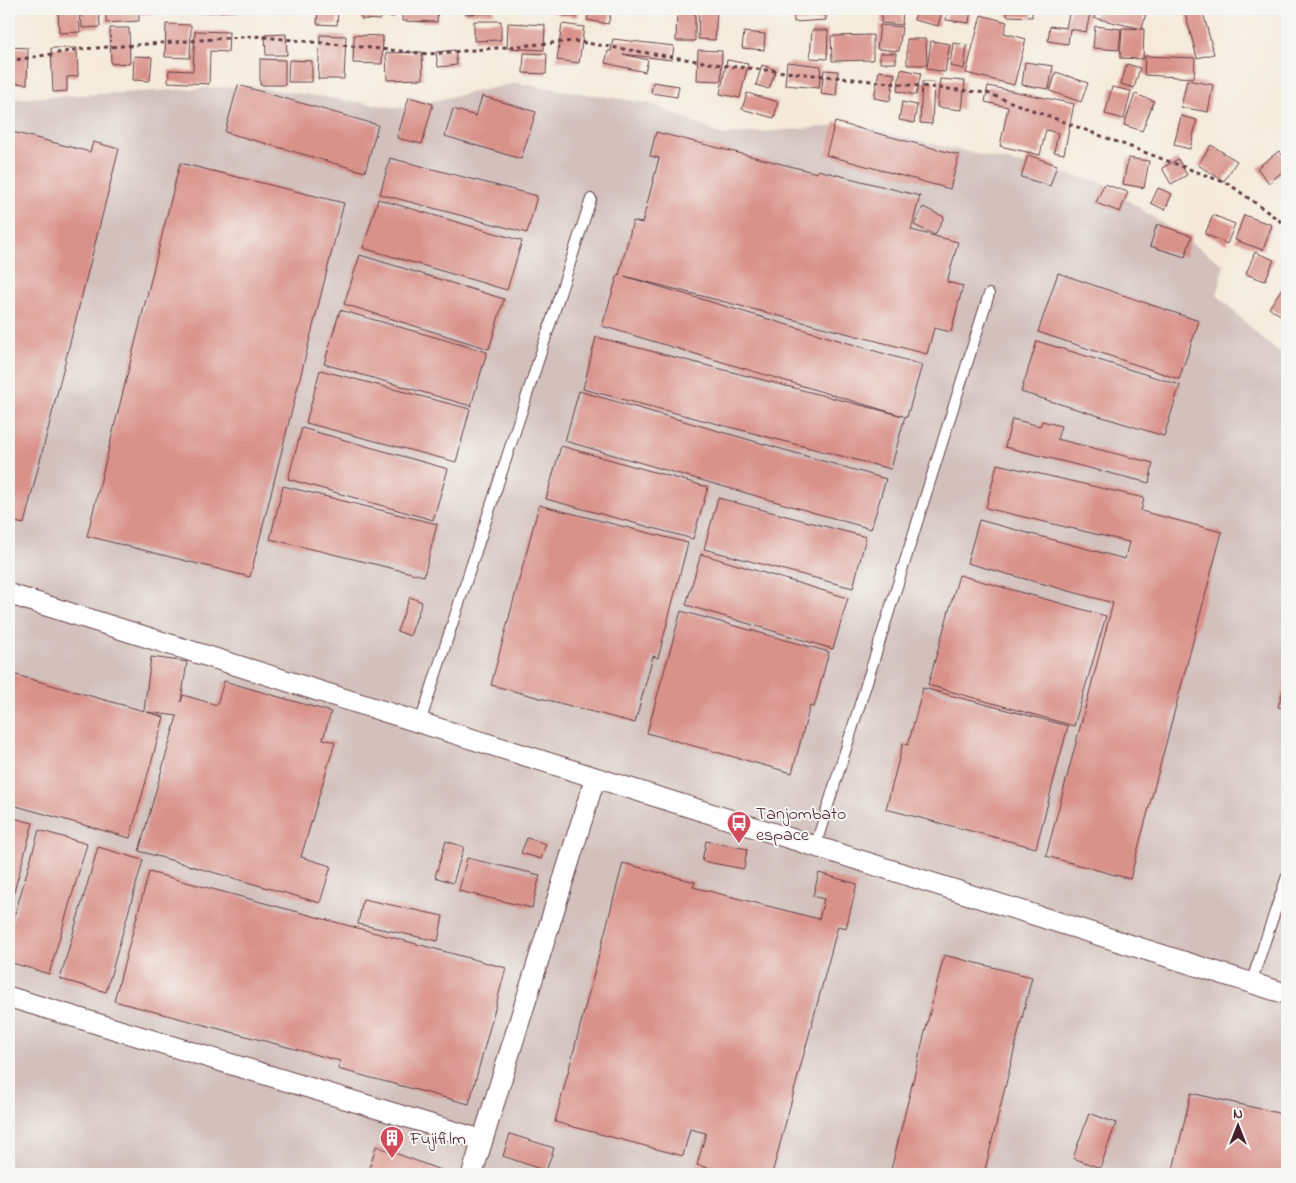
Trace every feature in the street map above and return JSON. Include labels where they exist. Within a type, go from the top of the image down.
[{"type":"street","points":[[9,594],[1287,994]]},
{"type":"street","points":[[472,1174],[595,778]]},
{"type":"street","points":[[9,997],[482,1140]]},
{"type":"lane","points":[[420,723],[591,199]]},
{"type":"lane","points":[[815,847],[989,294]]},
{"type":"lane","points":[[1250,983],[1287,876]]},
{"type":"path","points":[[9,61],[82,49],[254,36],[429,54],[574,41],[728,66],[987,93],[1229,184],[1287,226]]},
{"type":"shaded area","points":[[516,83],[653,104],[722,135],[849,125],[1101,182],[1224,265],[1217,295],[1268,344],[1287,356],[1287,1174],[9,1174],[9,99],[248,86],[399,108]]},
{"type":"building","points":[[58,9],[79,9],[80,32],[59,33]]},
{"type":"building","points":[[81,9],[99,9],[100,27],[82,28]]},
{"type":"building","points":[[106,9],[139,9],[139,21],[106,23]]},
{"type":"building","points":[[142,9],[173,9],[173,13],[142,14]]},
{"type":"building","points":[[200,9],[236,9],[236,11],[200,13]]},
{"type":"building","points":[[318,9],[338,9],[337,25],[317,24]]},
{"type":"building","points":[[361,9],[380,9],[380,20],[361,19]]},
{"type":"building","points":[[382,9],[395,9],[394,17],[381,16]]},
{"type":"building","points":[[402,9],[438,9],[437,22],[402,21]]},
{"type":"building","points":[[465,9],[494,9],[494,13],[465,14]]},
{"type":"building","points":[[559,9],[578,9],[577,17],[558,15]]},
{"type":"building","points":[[589,9],[612,9],[608,24],[587,20]]},
{"type":"building","points":[[677,9],[695,9],[695,41],[676,41]]},
{"type":"building","points":[[699,9],[717,9],[715,40],[698,39]]},
{"type":"building","points":[[793,9],[825,9],[826,20],[794,22]]},
{"type":"building","points":[[882,9],[903,9],[902,25],[881,23]]},
{"type":"building","points":[[917,9],[941,14],[938,26],[914,20]]},
{"type":"building","points":[[948,9],[971,9],[969,23],[946,20]]},
{"type":"building","points":[[976,9],[997,9],[997,11],[976,11]]},
{"type":"building","points":[[1008,9],[1032,9],[1032,17],[1007,16]]},
{"type":"building","points":[[1070,9],[1091,9],[1086,32],[1070,29],[1068,44],[1048,41],[1050,26],[1066,28]]},
{"type":"building","points":[[1096,9],[1147,9],[1142,29],[1094,18]]},
{"type":"building","points":[[1184,9],[1202,9],[1214,54],[1197,58]]},
{"type":"building","points":[[981,15],[1007,22],[1004,33],[1026,39],[1014,85],[966,73]]},
{"type":"building","points":[[474,21],[501,21],[501,40],[474,41]]},
{"type":"building","points":[[508,23],[545,25],[544,50],[507,48]]},
{"type":"building","points":[[166,24],[191,25],[190,58],[165,57]]},
{"type":"building","points":[[562,24],[584,27],[579,63],[557,60]]},
{"type":"building","points":[[880,25],[902,27],[899,51],[877,49]]},
{"type":"building","points":[[1095,26],[1121,29],[1119,50],[1093,48]]},
{"type":"building","points":[[110,28],[129,28],[130,63],[111,64]]},
{"type":"building","points":[[1122,28],[1144,29],[1143,59],[1120,58]]},
{"type":"building","points":[[812,30],[828,30],[827,59],[810,58]]},
{"type":"building","points":[[195,31],[229,32],[228,52],[210,51],[209,84],[168,82],[169,70],[193,71]]},
{"type":"building","points":[[744,32],[765,34],[764,50],[742,48]]},
{"type":"building","points":[[286,34],[287,55],[266,55],[265,35]]},
{"type":"building","points":[[320,35],[346,36],[344,79],[318,79]]},
{"type":"building","points":[[354,35],[383,36],[382,64],[353,63]]},
{"type":"building","points":[[873,35],[873,60],[832,61],[831,36]]},
{"type":"building","points":[[613,39],[674,46],[672,60],[623,54],[648,60],[645,72],[605,63],[608,51],[611,51]]},
{"type":"building","points":[[907,39],[926,39],[927,65],[907,65]]},
{"type":"building","points":[[931,41],[950,44],[945,72],[927,69]]},
{"type":"building","points":[[953,43],[967,45],[964,69],[950,66]]},
{"type":"building","points":[[9,47],[28,48],[27,84],[9,83]]},
{"type":"building","points":[[51,48],[77,48],[78,76],[67,77],[67,91],[53,92]]},
{"type":"building","points":[[455,50],[457,65],[438,67],[436,52]]},
{"type":"building","points":[[698,50],[722,51],[721,81],[697,80]]},
{"type":"building","points":[[422,52],[423,79],[387,80],[386,53]]},
{"type":"building","points":[[524,53],[547,54],[546,74],[523,73]]},
{"type":"building","points":[[880,53],[896,53],[896,63],[880,63]]},
{"type":"building","points":[[134,56],[152,57],[150,81],[133,80]]},
{"type":"building","points":[[1145,56],[1195,58],[1194,78],[1144,75]]},
{"type":"building","points":[[260,59],[285,60],[285,85],[260,85]]},
{"type":"building","points":[[289,60],[312,61],[312,82],[288,82]]},
{"type":"building","points":[[727,60],[748,64],[740,98],[720,94]]},
{"type":"building","points":[[787,62],[821,66],[819,88],[785,85]]},
{"type":"building","points":[[1025,62],[1053,66],[1049,89],[1022,85]]},
{"type":"building","points":[[1127,64],[1140,68],[1134,88],[1121,84]]},
{"type":"building","points":[[762,65],[776,70],[769,89],[756,85]]},
{"type":"building","points":[[901,69],[921,73],[916,95],[897,91]]},
{"type":"building","points":[[824,70],[838,71],[836,96],[821,94]]},
{"type":"building","points":[[879,71],[895,74],[890,101],[874,98]]},
{"type":"building","points":[[1056,72],[1088,83],[1081,102],[1050,91]]},
{"type":"building","points":[[940,79],[965,81],[962,110],[937,107]]},
{"type":"building","points":[[1187,80],[1213,85],[1208,112],[1181,107]]},
{"type":"building","points":[[653,82],[679,86],[677,97],[651,93]]},
{"type":"building","points":[[922,82],[934,82],[932,124],[920,123]]},
{"type":"building","points":[[238,85],[378,125],[365,172],[225,132]]},
{"type":"building","points":[[988,86],[1074,104],[1064,154],[1054,152],[1058,133],[1046,130],[1040,155],[1000,146],[1008,107],[985,102]]},
{"type":"building","points":[[1112,87],[1131,91],[1124,119],[1105,114]]},
{"type":"building","points":[[747,93],[778,102],[774,118],[742,109]]},
{"type":"building","points":[[1135,94],[1154,101],[1142,131],[1124,125]]},
{"type":"building","points":[[482,96],[536,112],[521,159],[445,136],[453,109],[476,116]]},
{"type":"building","points":[[409,97],[433,104],[422,144],[397,138]]},
{"type":"building","points":[[902,102],[917,105],[914,123],[899,120]]},
{"type":"building","points":[[1181,116],[1197,120],[1190,149],[1174,145]]},
{"type":"building","points":[[835,122],[959,155],[950,189],[826,155]]},
{"type":"building","points":[[9,131],[90,152],[93,142],[119,149],[24,524],[9,521]]},
{"type":"building","points":[[656,132],[817,173],[818,170],[920,196],[911,230],[958,242],[947,282],[963,286],[951,332],[934,328],[927,354],[624,276],[922,365],[907,417],[905,416],[891,469],[583,389],[596,337],[903,416],[602,326],[619,275],[633,221],[642,223],[659,158],[650,156]]},
{"type":"building","points":[[1211,145],[1237,161],[1224,181],[1198,165]]},
{"type":"building","points":[[1279,151],[1287,161],[1287,168],[1269,183],[1257,168]]},
{"type":"building","points":[[1028,155],[1057,165],[1050,186],[1021,177]]},
{"type":"building","points":[[390,158],[537,196],[527,233],[380,194]]},
{"type":"building","points":[[1128,158],[1149,161],[1144,188],[1123,184]]},
{"type":"building","points":[[1178,159],[1187,175],[1171,184],[1162,168]]},
{"type":"building","points":[[180,163],[344,203],[250,577],[87,536]]},
{"type":"building","points":[[1104,184],[1128,192],[1120,212],[1096,203]]},
{"type":"building","points":[[1158,188],[1172,194],[1165,210],[1151,203]]},
{"type":"building","points":[[378,199],[522,241],[507,290],[363,248]]},
{"type":"building","points":[[923,207],[944,217],[935,235],[914,225]]},
{"type":"building","points":[[1213,215],[1235,224],[1227,244],[1205,234]]},
{"type":"building","points":[[1244,215],[1272,225],[1263,250],[1235,240]]},
{"type":"building","points":[[1157,224],[1192,236],[1185,257],[1150,246]]},
{"type":"building","points":[[1255,252],[1274,260],[1265,281],[1246,274]]},
{"type":"building","points":[[360,255],[504,299],[489,349],[344,304]]},
{"type":"building","points":[[1058,273],[1199,321],[1179,379],[1038,332]]},
{"type":"building","points":[[1282,288],[1287,291],[1287,319],[1269,308]]},
{"type":"building","points":[[340,310],[487,352],[471,406],[324,364]]},
{"type":"building","points":[[1037,341],[1180,385],[1164,436],[1021,392]]},
{"type":"building","points":[[320,370],[470,409],[456,462],[306,423]]},
{"type":"building","points":[[579,391],[886,479],[871,529],[565,441]]},
{"type":"building","points":[[1012,419],[1040,426],[1042,421],[1061,426],[1057,439],[1153,463],[1149,483],[1005,447]]},
{"type":"building","points":[[302,428],[448,469],[433,520],[288,479]]},
{"type":"building","points":[[561,446],[708,487],[693,539],[546,499]]},
{"type":"building","points":[[997,464],[1144,498],[1141,511],[1222,532],[1130,879],[1046,856],[1113,603],[967,563],[979,520],[1125,559],[1129,542],[986,508]]},
{"type":"building","points":[[283,486],[437,524],[424,576],[270,539]]},
{"type":"building","points":[[718,498],[866,537],[853,588],[704,549]]},
{"type":"building","points":[[539,505],[688,543],[658,658],[653,656],[635,723],[491,685]]},
{"type":"building","points":[[701,554],[848,598],[833,649],[686,605]]},
{"type":"building","points":[[959,575],[1106,616],[1074,726],[928,685]]},
{"type":"building","points":[[410,597],[422,602],[410,636],[397,631]]},
{"type":"building","points":[[681,611],[829,652],[814,707],[810,706],[792,773],[647,733]]},
{"type":"building","points":[[151,657],[187,662],[181,702],[183,695],[217,705],[224,681],[331,712],[323,739],[335,742],[301,857],[331,866],[320,903],[139,851],[177,716],[147,712],[164,717],[130,838],[9,804],[9,673],[144,711]]},
{"type":"building","points":[[1287,676],[1287,709],[1278,707]]},
{"type":"building","points":[[923,688],[1068,726],[1036,848],[886,809],[903,743],[908,745]]},
{"type":"building","points":[[9,817],[33,823],[9,910]]},
{"type":"building","points":[[39,830],[87,844],[49,974],[9,962],[9,935]]},
{"type":"building","points":[[527,838],[546,844],[541,859],[521,853]]},
{"type":"building","points":[[446,841],[464,847],[453,883],[435,877]]},
{"type":"building","points":[[706,841],[747,849],[744,869],[702,861]]},
{"type":"building","points":[[98,847],[143,860],[106,992],[60,979]]},
{"type":"building","points":[[467,858],[540,875],[532,908],[459,891]]},
{"type":"building","points":[[623,863],[695,882],[693,887],[819,919],[824,899],[813,896],[819,873],[857,884],[846,928],[838,926],[772,1174],[730,1174],[697,1165],[706,1133],[690,1129],[683,1156],[555,1122]]},
{"type":"building","points":[[149,872],[506,968],[469,1104],[338,1069],[340,1061],[114,1001]]},
{"type":"building","points":[[363,899],[443,916],[438,941],[358,924]]},
{"type":"building","points":[[944,955],[1032,977],[984,1174],[890,1174]]},
{"type":"building","points":[[1191,1093],[1287,1115],[1287,1174],[1172,1174]]},
{"type":"building","points":[[1089,1113],[1116,1123],[1100,1168],[1073,1158]]},
{"type":"building","points":[[510,1134],[554,1148],[546,1171],[503,1156]]},
{"type":"building","name":"Fujifilm","points":[[376,1146],[446,1172],[445,1174],[368,1174]]},
{"type":"place","name":"Tanjombato espace","points":[[739,844]]},
{"type":"place","name":"Fujifilm","points":[[392,1159]]}]
